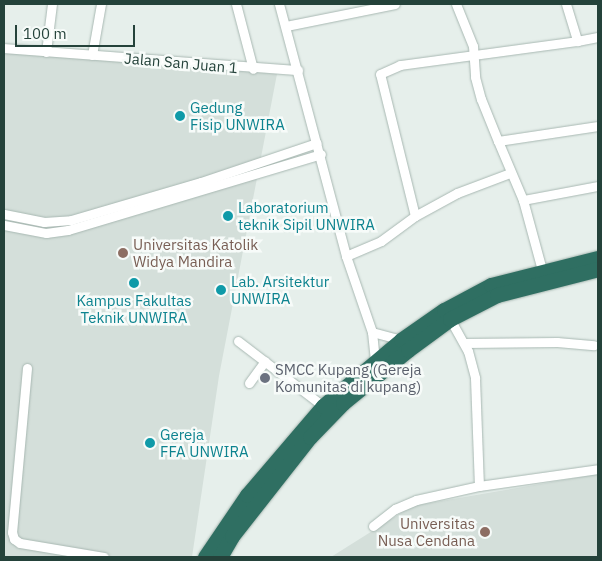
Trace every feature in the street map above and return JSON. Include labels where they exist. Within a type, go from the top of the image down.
[{"type":"highway","points":[[220,557],[232,536],[306,433],[323,406],[375,360],[401,340],[475,293],[542,270],[598,258]]},
{"type":"highway","points":[[205,557],[247,495],[306,433],[360,388],[450,319],[497,295],[598,269]]},
{"type":"street","points":[[46,52],[52,4]]},
{"type":"street","points":[[92,56],[101,4]]},
{"type":"street","points":[[236,4],[253,68]]},
{"type":"street","points":[[279,4],[321,154],[346,256],[372,332],[375,360]]},
{"type":"street","points":[[286,26],[378,5],[395,4]]},
{"type":"street","points":[[456,4],[474,55],[475,77],[510,173],[523,200],[542,270]]},
{"type":"street","points":[[566,4],[576,41]]},
{"type":"street","points":[[415,216],[380,74],[400,65],[598,37]]},
{"type":"street","name":"Jalan San Juan 1","points":[[4,48],[298,70]]},
{"type":"street","points":[[498,141],[598,126]]},
{"type":"street","points":[[4,214],[44,222],[71,220],[236,170],[317,143]]},
{"type":"street","points":[[4,224],[46,233],[68,230],[321,154]]},
{"type":"street","points":[[236,170],[238,180]]},
{"type":"street","points":[[346,256],[381,241],[415,216],[457,194],[510,173]]},
{"type":"street","points":[[523,200],[598,186]]},
{"type":"street","points":[[450,319],[465,343],[471,359],[477,402],[479,486]]},
{"type":"street","points":[[372,332],[401,340]]},
{"type":"street","points":[[238,341],[323,406]]},
{"type":"street","points":[[465,343],[558,342],[594,345]]},
{"type":"street","points":[[249,383],[265,361]]},
{"type":"street","points":[[27,368],[12,532],[14,539],[20,543],[104,557]]},
{"type":"street","points":[[373,526],[407,503],[479,486],[598,469]]},
{"type":"shaded area","name":"Universitas Katolik Widya Mandira","points":[[4,52],[277,74],[219,376],[192,557],[4,557]]},
{"type":"shaded area","name":"Universitas Nusa Cendana","points":[[598,474],[598,557],[331,557],[412,506]]},
{"type":"place","name":"Gedung Fisip UNWIRA","points":[[180,116]]},
{"type":"place","name":"Laboratorium teknik Sipil UNWIRA","points":[[228,216]]},
{"type":"place","name":"Universitas Katolik Widya Mandira","points":[[123,253]]},
{"type":"place","name":"Kampus Fakultas Teknik UNWIRA","points":[[134,283]]},
{"type":"place","name":"Lab. Arsitektur UNWIRA","points":[[221,290]]},
{"type":"place","name":"SMCC Kupang (Gereja Komunitas di kupang)","points":[[265,378]]},
{"type":"place","name":"Gereja FFA UNWIRA","points":[[150,443]]},
{"type":"place","name":"Universitas Nusa Cendana","points":[[485,532]]}]
